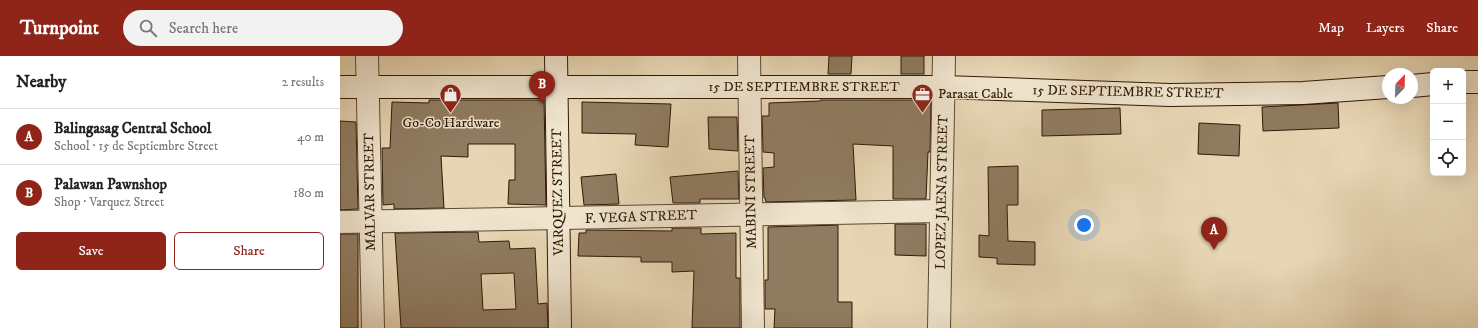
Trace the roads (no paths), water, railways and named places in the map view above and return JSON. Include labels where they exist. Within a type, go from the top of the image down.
[{"type":"street","name":"MALVAR STREET","points":[[367,56],[373,328]]},
{"type":"street","name":"VARQUEZ STREET","points":[[556,56],[560,328]]},
{"type":"street","name":"MABINI STREET","points":[[749,56],[753,328]]},
{"type":"street","name":"LOPEZ JAENA STREET","points":[[939,328],[944,56]]},
{"type":"street","points":[[1466,82],[1478,82]]},
{"type":"street","points":[[1418,85],[1430,84]]},
{"type":"street","name":"15 DE SEPTIEMBRE STREET","points":[[340,87],[944,87],[1170,95],[1303,93],[1382,88]]},
{"type":"street","name":"F. VEGA STREET","points":[[340,222],[941,211]]},
{"type":"place","name":"Palawan Pawnshop","points":[[542,104]]},
{"type":"place","name":"Go-Co Hardware","points":[[451,114]]},
{"type":"place","name":"Parasat Cable","points":[[922,114]]},
{"type":"place","name":"Balingasag Central School","points":[[1214,250]]}]
